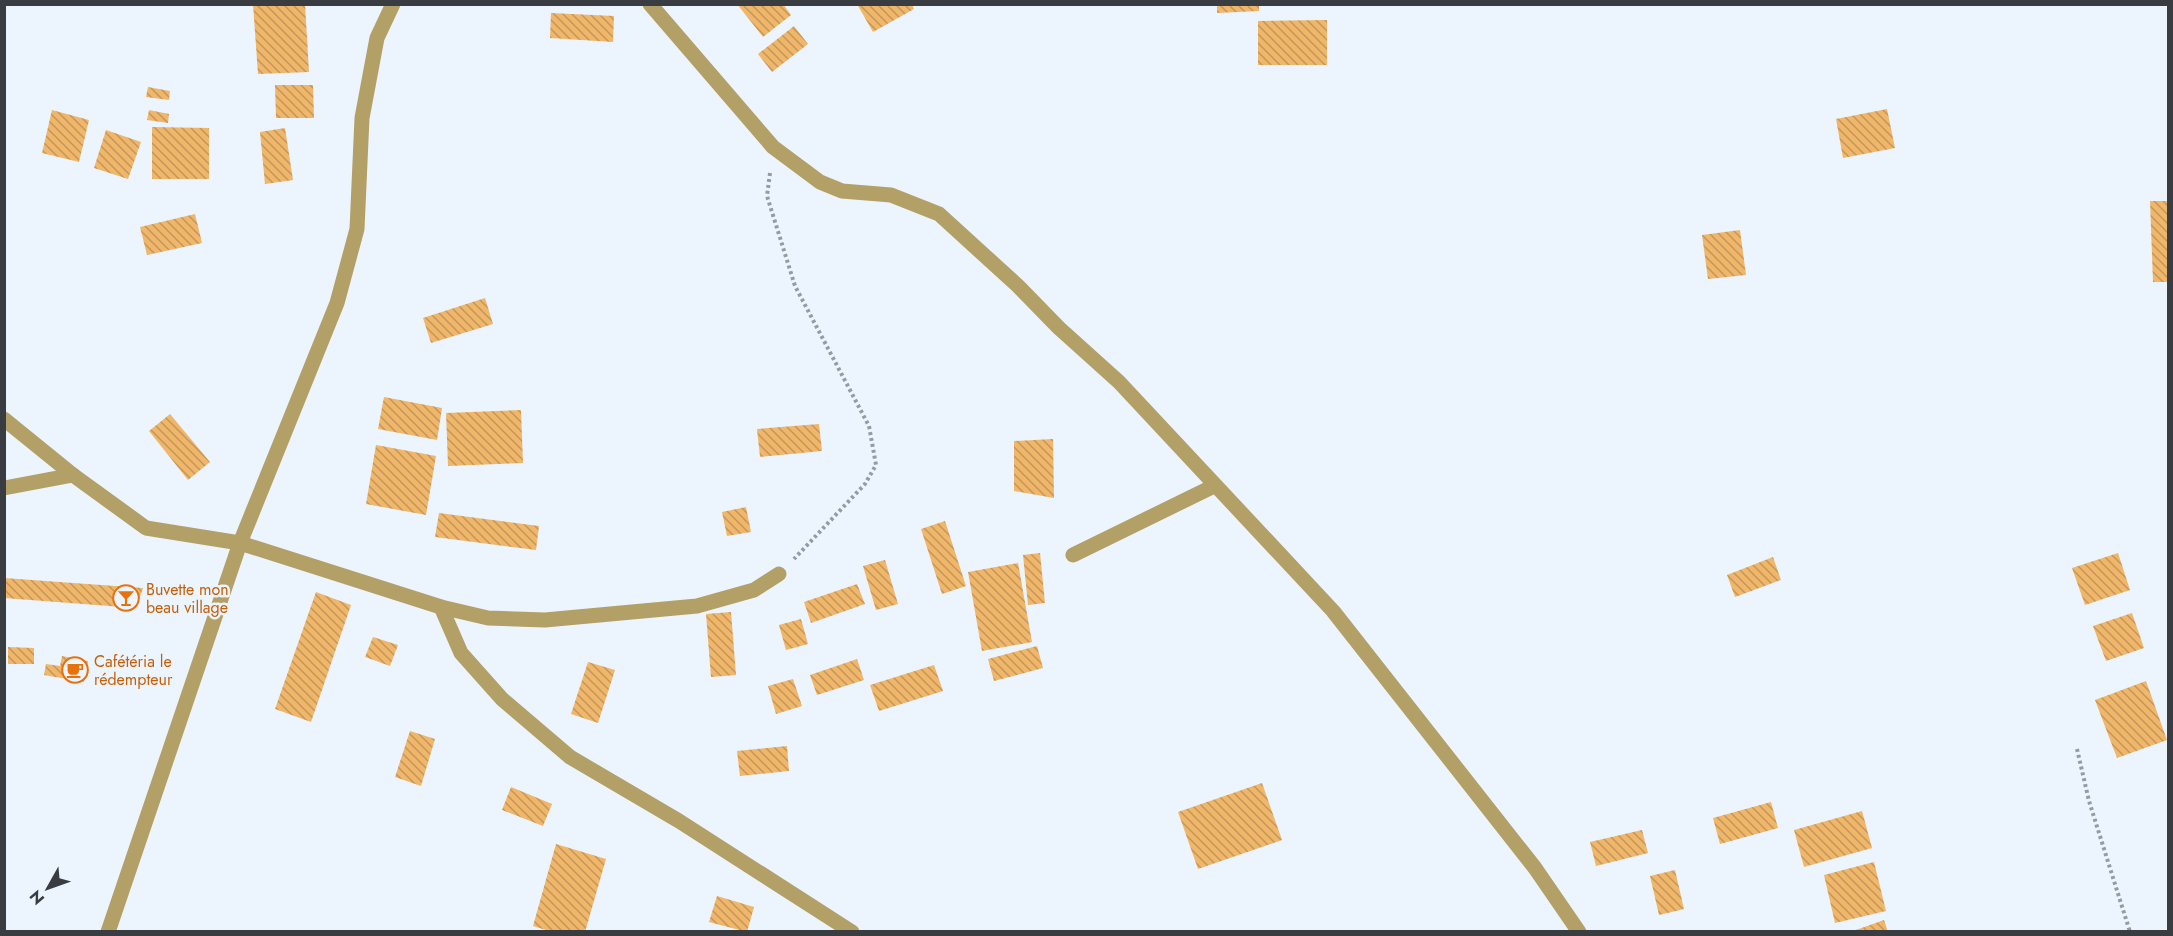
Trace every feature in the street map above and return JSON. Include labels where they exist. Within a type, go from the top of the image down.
[{"type":"street","points":[[108,932],[240,543],[337,303],[357,228],[362,118],[377,38],[393,4]]},
{"type":"street","points":[[650,4],[773,147],[820,182],[842,191],[891,195],[939,213],[1119,382],[1333,611],[1535,868],[1579,932]]},
{"type":"street","points":[[4,419],[73,475],[146,528],[240,543],[441,607],[488,618],[545,620],[697,606],[754,590],[779,574]]},
{"type":"street","points":[[4,488],[73,475]]},
{"type":"street","points":[[1073,555],[1214,486]]},
{"type":"street","points":[[441,607],[460,653],[502,699],[570,757],[679,821],[852,932]]},
{"type":"path","points":[[773,147],[767,196],[795,286],[869,426],[876,465],[865,484],[779,574]]},
{"type":"path","points":[[2077,748],[2089,801],[2130,932]]},
{"type":"building","points":[[253,4],[305,4],[309,72],[258,74]]},
{"type":"building","points":[[737,4],[783,4],[791,15],[763,37]]},
{"type":"building","points":[[857,4],[912,4],[914,9],[873,32]]},
{"type":"building","points":[[1217,4],[1259,4],[1259,11],[1217,13]]},
{"type":"building","points":[[551,13],[614,16],[613,42],[550,38]]},
{"type":"building","points":[[1327,20],[1327,65],[1258,65],[1258,21]]},
{"type":"building","points":[[794,26],[808,44],[772,72],[758,54]]},
{"type":"building","points":[[275,85],[313,85],[314,118],[276,118]]},
{"type":"building","points":[[148,87],[170,91],[169,100],[146,97]]},
{"type":"building","points":[[1887,109],[1895,148],[1843,158],[1836,119]]},
{"type":"building","points":[[52,110],[89,120],[79,162],[42,153]]},
{"type":"building","points":[[149,110],[169,114],[168,123],[147,120]]},
{"type":"building","points":[[152,127],[209,128],[209,179],[152,179]]},
{"type":"building","points":[[285,128],[293,180],[265,184],[260,132]]},
{"type":"building","points":[[106,130],[141,142],[128,179],[94,168]]},
{"type":"building","points":[[2150,201],[2168,201],[2168,282],[2153,282]]},
{"type":"building","points":[[195,214],[202,243],[147,255],[140,227]]},
{"type":"building","points":[[1740,230],[1746,275],[1708,279],[1702,235]]},
{"type":"building","points":[[485,298],[493,324],[431,343],[423,318]]},
{"type":"building","points":[[384,397],[442,408],[437,440],[378,429]]},
{"type":"building","points":[[521,410],[523,463],[448,466],[446,413]]},
{"type":"building","points":[[170,414],[210,462],[188,480],[149,431]]},
{"type":"building","points":[[819,424],[822,451],[760,457],[757,429]]},
{"type":"building","points":[[1053,439],[1054,498],[1014,491],[1014,441]]},
{"type":"building","points":[[376,445],[436,456],[426,515],[366,504]]},
{"type":"building","points":[[746,507],[751,532],[727,536],[722,512]]},
{"type":"building","points":[[439,513],[539,526],[536,550],[435,537]]},
{"type":"building","points":[[945,521],[966,586],[942,594],[921,529]]},
{"type":"building","points":[[1040,553],[1045,603],[1028,605],[1023,555]]},
{"type":"building","points":[[2118,553],[2130,590],[2085,605],[2072,568]]},
{"type":"building","points":[[1773,557],[1781,580],[1735,597],[1727,575]]},
{"type":"building","points":[[885,560],[898,604],[876,610],[863,566]]},
{"type":"building","points":[[1018,563],[1032,642],[982,651],[968,572]]},
{"type":"building","points":[[4,578],[143,588],[136,608],[4,598]]},
{"type":"building","points":[[857,584],[865,604],[811,623],[804,602]]},
{"type":"building","points":[[316,592],[351,605],[311,722],[275,709]]},
{"type":"building","points":[[731,612],[736,675],[711,677],[706,614]]},
{"type":"building","points":[[2132,613],[2144,648],[2106,661],[2093,626]]},
{"type":"building","points":[[801,619],[808,644],[786,650],[779,625]]},
{"type":"building","points":[[373,637],[398,645],[390,666],[365,657]]},
{"type":"building","points":[[1037,646],[1043,668],[994,681],[988,659]]},
{"type":"building","points":[[8,647],[34,648],[34,664],[8,664]]},
{"type":"building","points":[[62,656],[88,661],[84,682],[44,675],[46,664],[60,666]]},
{"type":"building","points":[[857,659],[864,680],[817,695],[810,675]]},
{"type":"building","points":[[588,662],[615,670],[598,723],[571,714]]},
{"type":"building","points":[[934,665],[943,691],[879,711],[870,685]]},
{"type":"building","points":[[793,679],[802,706],[776,714],[768,686]]},
{"type":"building","points":[[2146,681],[2167,740],[2117,758],[2095,700]]},
{"type":"building","points":[[410,731],[435,739],[421,786],[395,777]]},
{"type":"building","points":[[787,746],[789,771],[740,776],[737,751]]},
{"type":"building","points":[[1262,783],[1282,840],[1198,869],[1178,812]]},
{"type":"building","points":[[511,787],[552,804],[543,826],[502,810]]},
{"type":"building","points":[[1771,802],[1778,828],[1720,844],[1713,818]]},
{"type":"building","points":[[1862,811],[1872,848],[1804,867],[1794,830]]},
{"type":"building","points":[[1642,830],[1648,853],[1596,866],[1590,842]]},
{"type":"building","points":[[556,844],[606,859],[585,932],[552,932],[533,926]]},
{"type":"building","points":[[1874,862],[1886,911],[1835,923],[1824,875]]},
{"type":"building","points":[[1675,870],[1684,909],[1659,915],[1650,876]]},
{"type":"building","points":[[717,896],[754,907],[747,932],[709,922]]},
{"type":"building","points":[[1884,920],[1888,932],[1853,932],[1853,931]]},
{"type":"place","name":"Buvette mon beau village","points":[[126,598]]},
{"type":"place","name":"Cafétéria le rédempteur","points":[[75,670]]}]
